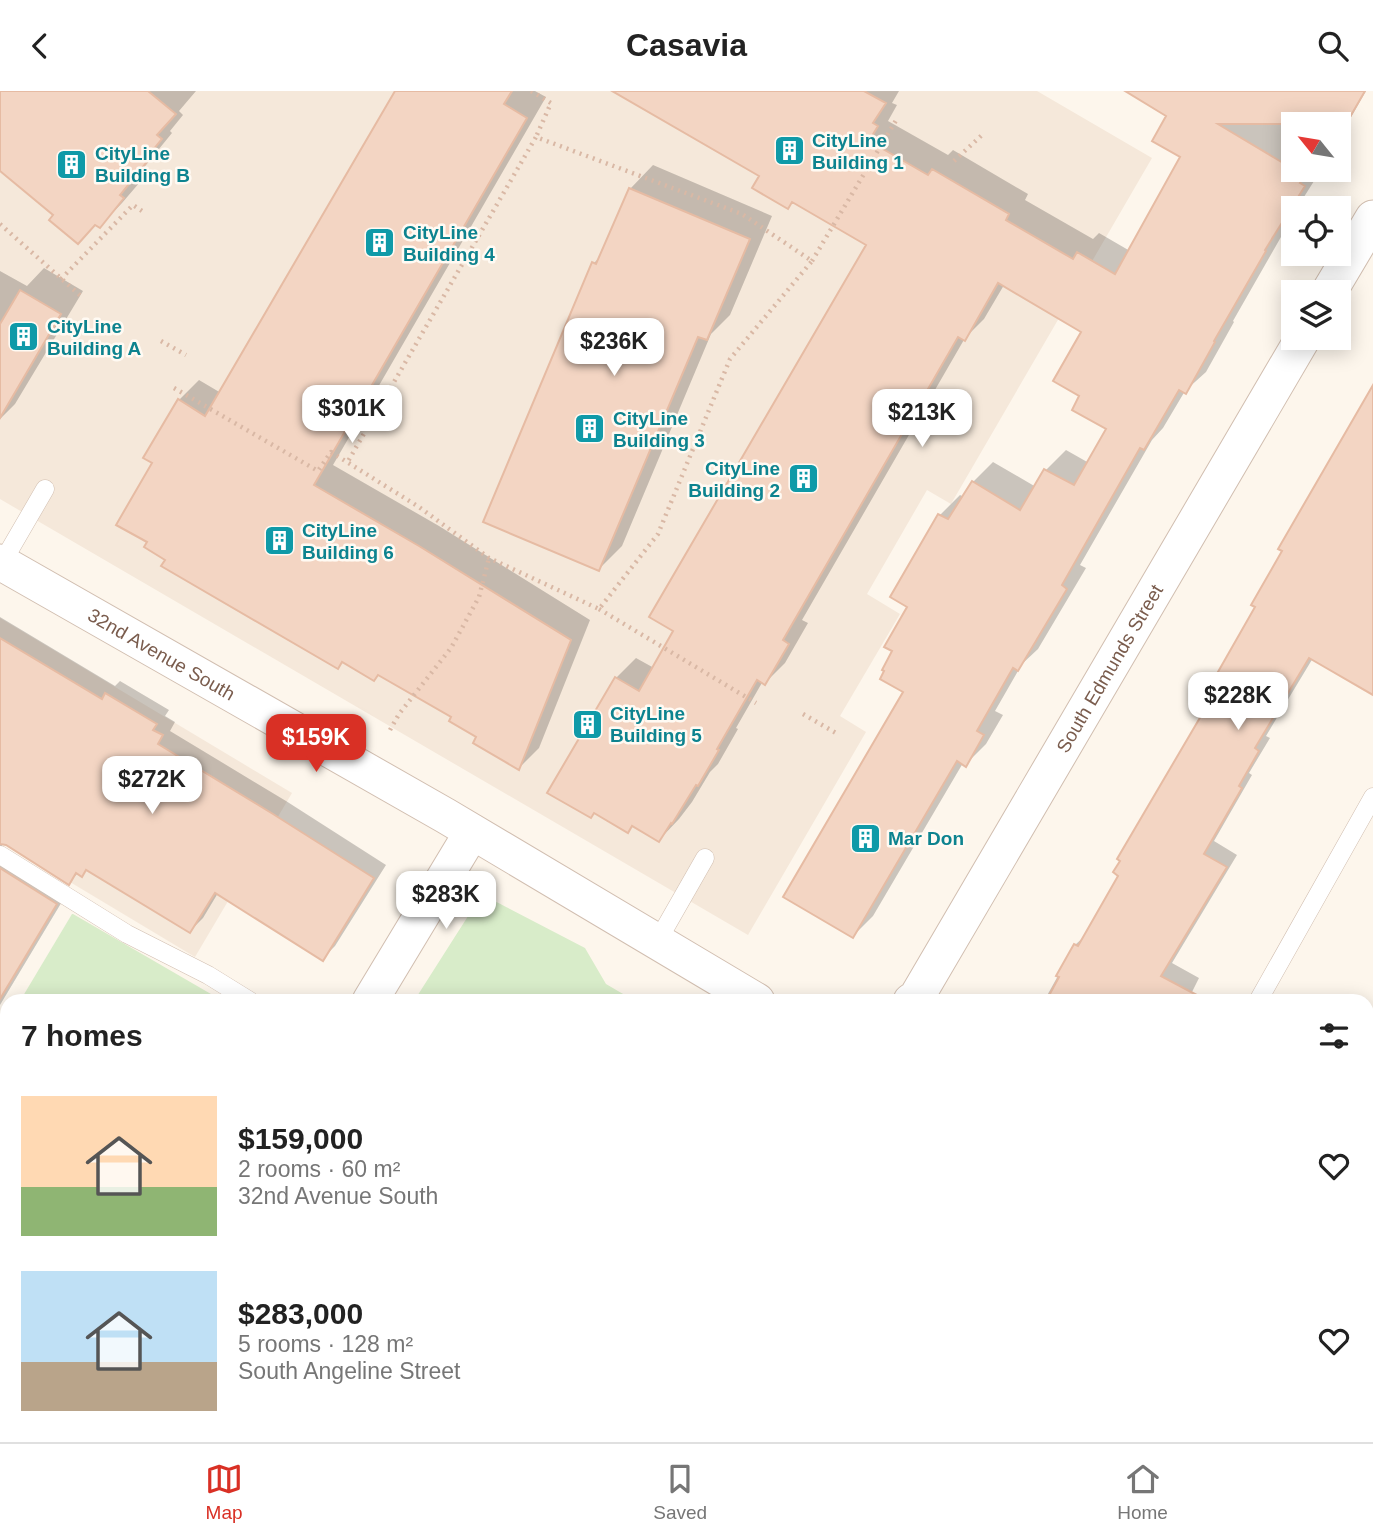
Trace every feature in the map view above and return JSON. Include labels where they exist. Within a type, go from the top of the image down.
[{"type":"street","points":[[1336,280],[1373,218]]},
{"type":"street","name":"South Edmunds Street","points":[[918,994],[1296,350]]},
{"type":"street","name":"32nd Avenue South","points":[[1,563],[472,832],[745,994]]},
{"type":"street","points":[[374,994],[472,832]]},
{"type":"lane","points":[[1,563],[45,489]]},
{"type":"lane","points":[[1262,994],[1373,796]]},
{"type":"lane","points":[[0,855],[127,934],[208,975],[239,994]]},
{"type":"lane","points":[[657,942],[705,858]]},
{"type":"path","points":[[347,463],[536,137],[551,103],[531,91]]},
{"type":"path","points":[[598,609],[658,534],[730,359],[812,261],[898,117]]},
{"type":"path","points":[[954,162],[982,135]]},
{"type":"path","points":[[536,137],[742,213],[812,261]]},
{"type":"path","points":[[61,279],[133,205],[142,211]]},
{"type":"path","points":[[0,224],[83,299]]},
{"type":"path","points":[[161,341],[186,355]]},
{"type":"path","points":[[174,388],[318,471],[331,452],[418,507],[489,558],[598,609],[756,703]]},
{"type":"path","points":[[390,730],[399,714],[451,648],[479,597],[489,558]]},
{"type":"path","points":[[803,714],[836,733]]},
{"type":"shaded area","points":[[0,91],[1037,91],[1152,158],[951,504],[927,490],[867,594],[900,614],[840,716],[866,732],[748,935],[0,499]]},
{"type":"shaded area","points":[[0,618],[292,793],[195,957],[0,840]]},
{"type":"green space","points":[[485,896],[585,948],[606,984],[623,994],[418,994],[477,902]]},
{"type":"green space","points":[[73,914],[211,994],[24,994]]},
{"type":"building","name":"CityLine Building B","points":[[0,91],[148,91],[176,114],[157,135],[162,139],[120,195],[124,198],[100,228],[95,225],[78,244],[49,220],[53,215],[0,171]]},
{"type":"building","points":[[395,91],[512,91],[504,104],[527,118],[314,485],[571,640],[519,770],[473,743],[476,737],[449,721],[451,717],[378,675],[374,681],[342,662],[338,669],[161,566],[165,560],[144,547],[147,542],[116,525],[152,463],[143,458],[178,399],[205,416]]},
{"type":"building","points":[[612,91],[864,91],[886,103],[873,123],[878,126],[869,141],[928,175],[932,169],[1009,214],[1006,220],[1073,259],[1077,252],[1115,274],[1180,157],[1152,141],[1166,116],[1125,91],[1365,91],[1351,115],[1351,112],[1281,112],[1281,124],[1218,124],[1281,162],[1281,182],[1301,182],[1305,186],[1299,196],[1281,196],[1281,224],[1186,394],[1179,390],[1144,450],[1140,448],[1062,585],[1067,589],[1018,671],[1013,668],[977,731],[984,735],[966,767],[957,761],[853,938],[783,897],[903,692],[880,679],[892,651],[884,647],[907,607],[890,597],[938,514],[948,519],[972,481],[1020,510],[1044,469],[1074,485],[1106,429],[1072,410],[1079,396],[1053,381],[1081,332],[998,283],[965,341],[958,337],[783,640],[789,644],[765,685],[757,680],[698,786],[696,785],[659,842],[632,826],[628,833],[594,813],[591,818],[547,793],[615,677],[639,691],[673,631],[649,617],[866,245],[792,202],[788,209],[752,188],[759,176]]},
{"type":"building","name":"CityLine Building 3","points":[[629,188],[750,239],[707,340],[698,337],[599,571],[483,522],[592,262],[596,264]]},
{"type":"building","name":"CityLine Building A","points":[[20,290],[61,314],[0,418],[0,324]]},
{"type":"building","points":[[1373,385],[1373,695],[1309,658],[1255,748],[1259,751],[1239,786],[1242,788],[1204,854],[1227,867],[1161,976],[1195,994],[1050,994],[1059,977],[1056,976],[1074,944],[1078,946],[1118,876],[1113,872],[1120,861],[1117,859],[1208,704],[1202,700],[1255,607],[1251,605],[1282,551],[1278,549]]},
{"type":"building","points":[[0,638],[102,699],[105,693],[157,724],[153,730],[163,735],[158,744],[374,878],[323,961],[215,893],[190,933],[86,870],[82,877],[76,873],[69,885],[6,845],[0,844]]},
{"type":"building","points":[[0,868],[57,904],[3,994],[0,994]]},
{"type":"place","name":"CityLine Building 1","points":[[789,151]]},
{"type":"place","name":"CityLine Building B","points":[[72,164]]},
{"type":"place","name":"CityLine Building 4","points":[[380,243]]},
{"type":"place","name":"CityLine Building A","points":[[24,337]]},
{"type":"place","name":"CityLine Building 3","points":[[590,429]]},
{"type":"place","name":"CityLine Building 2","points":[[803,479]]},
{"type":"place","name":"CityLine Building 6","points":[[279,541]]},
{"type":"place","name":"CityLine Building 5","points":[[587,724]]},
{"type":"place","name":"Mar Don","points":[[865,838]]}]
